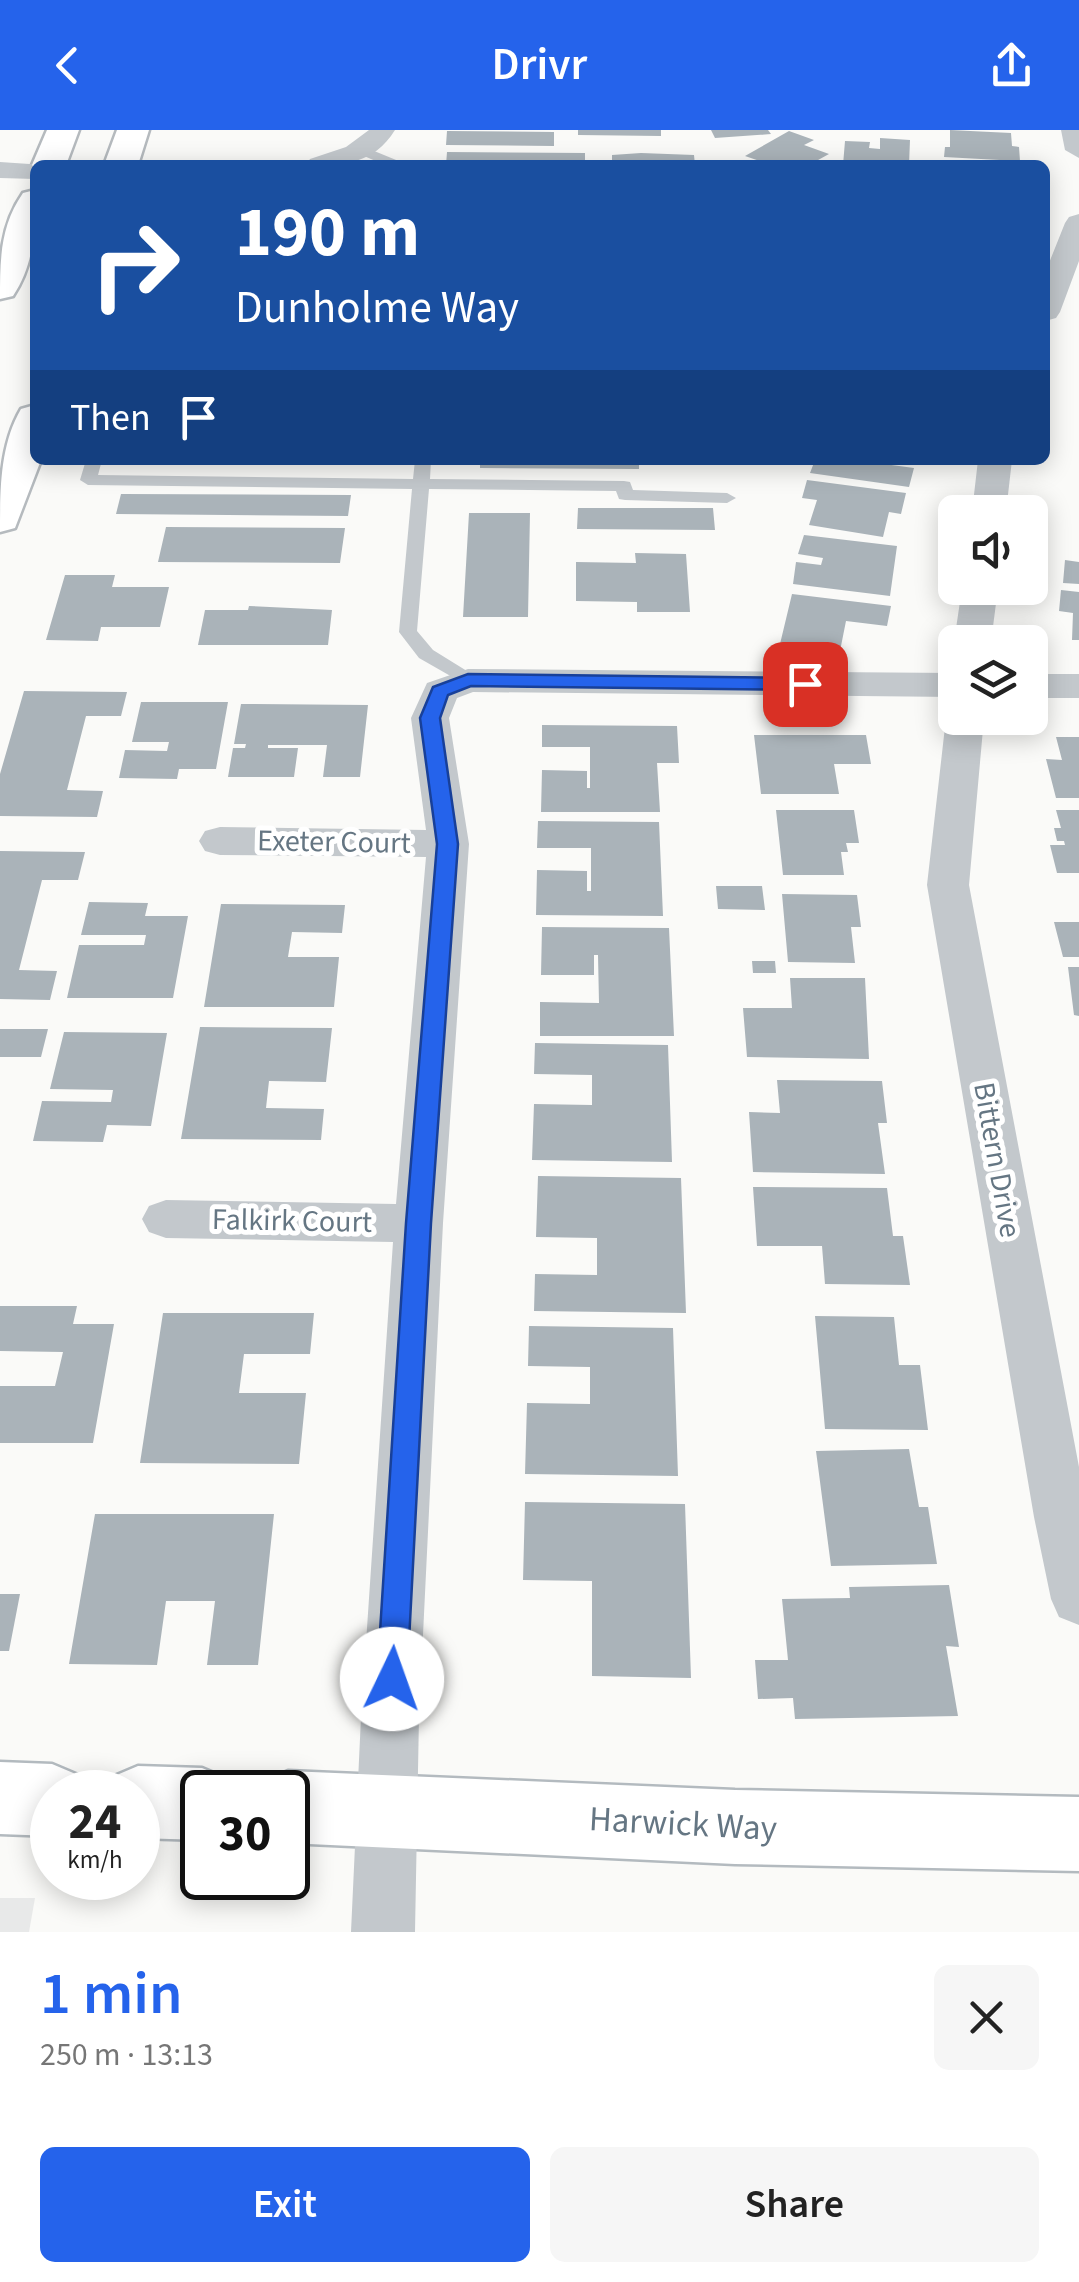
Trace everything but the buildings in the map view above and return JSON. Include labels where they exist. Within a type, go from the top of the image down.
[{"type":"main road","points":[[51,160],[63,130]]},
{"type":"main road","points":[[123,160],[133,130]]},
{"type":"main road","points":[[0,288],[30,213]]},
{"type":"main road","points":[[0,519],[30,432]]},
{"type":"main road","points":[[0,1798],[30,1799]]},
{"type":"main road","name":"Harwick Way","points":[[310,1807],[735,1827],[1079,1834]]},
{"type":"street","points":[[1074,130],[1079,150]]},
{"type":"street","points":[[330,160],[372,140]]},
{"type":"street","points":[[0,170],[30,170]]},
{"type":"street","points":[[1060,295],[1079,223]]},
{"type":"street","points":[[990,495],[994,465]]},
{"type":"street","points":[[383,1932],[418,1223],[448,844],[430,718],[440,691],[468,680],[938,685]]},
{"type":"street","points":[[1048,686],[1079,686]]},
{"type":"street","name":"Bittern Drive","points":[[962,735],[948,885],[1079,1600]]},
{"type":"street","name":"Exeter Court","points":[[220,840],[448,844]]},
{"type":"street","name":"Falkirk Court","points":[[166,1219],[418,1223]]},
{"type":"lane","points":[[372,140],[391,160]]},
{"type":"lane","points":[[92,465],[88,480],[624,486],[624,496],[727,498]]},
{"type":"lane","points":[[422,465],[408,632],[426,654],[468,680]]},
{"type":"shaded area","points":[[0,1898],[35,1900],[29,1932],[0,1932]]},
{"type":"route","points":[[392,1679],[418,1223],[448,844],[430,718],[440,691],[468,680],[805,684]]}]
